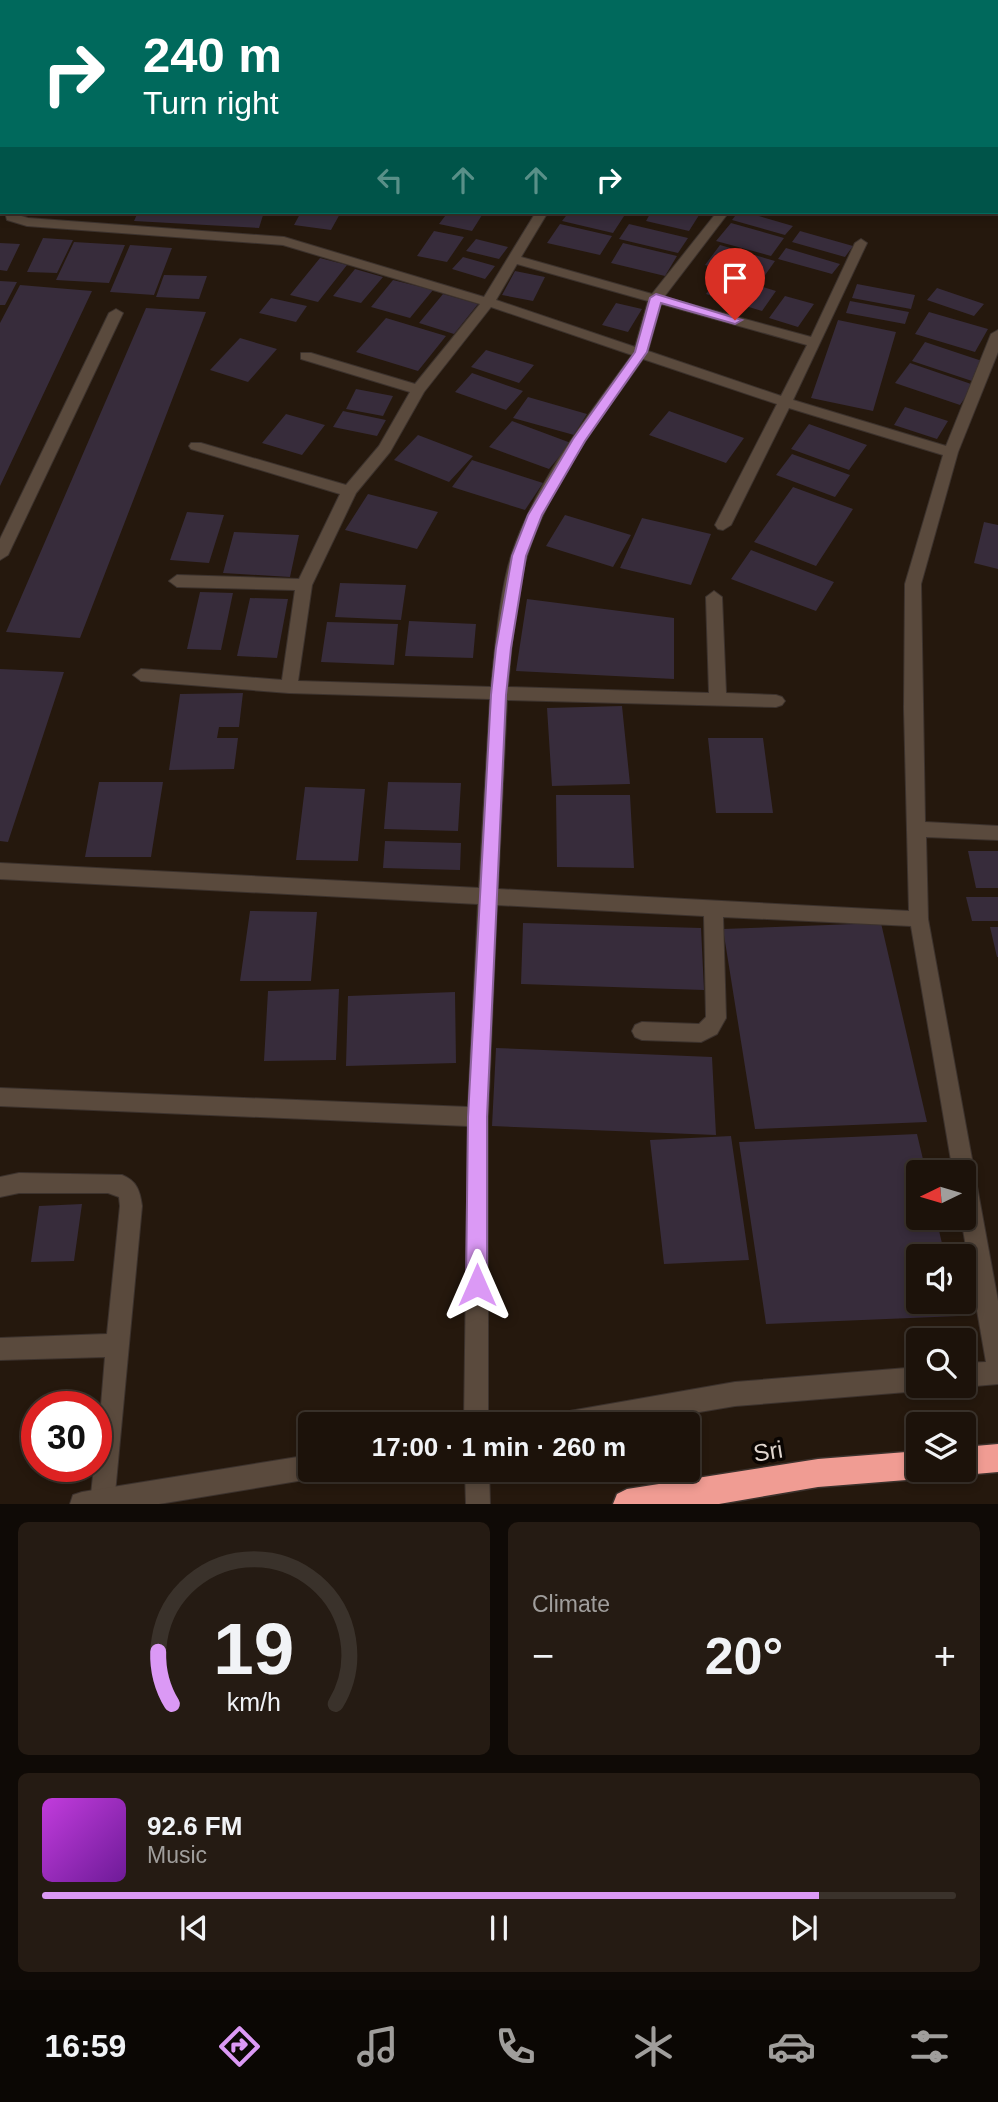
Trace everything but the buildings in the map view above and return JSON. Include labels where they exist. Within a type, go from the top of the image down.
[{"type":"highway","points":[[976,1460],[998,1458]]},
{"type":"highway","name":"Sri","points":[[627,1503],[818,1473],[906,1466]]},
{"type":"street","points":[[11,214],[12,217],[27,222],[284,241],[488,302],[785,402],[951,452]]},
{"type":"street","points":[[289,687],[304,585],[349,491],[385,449],[418,390],[488,302],[536,214]]},
{"type":"street","points":[[476,1412],[478,1117],[488,897],[503,648],[519,556],[535,515],[579,439],[641,352],[656,298],[721,214]]},
{"type":"street","points":[[723,525],[815,343],[861,243]]},
{"type":"street","points":[[513,259],[815,343]]},
{"type":"street","points":[[0,555],[116,313]]},
{"type":"street","points":[[962,1160],[919,919],[913,584],[951,452],[998,334]]},
{"type":"street","points":[[306,356],[418,390]]},
{"type":"street","points":[[196,446],[349,491]]},
{"type":"street","points":[[177,581],[304,585]]},
{"type":"street","points":[[714,597],[718,700]]},
{"type":"street","points":[[141,675],[289,687],[776,701]]},
{"type":"street","points":[[916,828],[998,833]]},
{"type":"street","points":[[0,871],[919,919]]},
{"type":"street","points":[[642,1031],[701,1032],[710,1028],[716,1018],[713,909]]},
{"type":"street","points":[[0,1097],[478,1117]]},
{"type":"street","points":[[0,1187],[19,1183],[108,1183],[122,1185],[129,1192],[131,1206],[118,1345],[95,1502],[298,1469]]},
{"type":"street","points":[[974,1230],[998,1364]]},
{"type":"street","points":[[0,1349],[118,1345]]},
{"type":"street","points":[[976,1374],[998,1372]]},
{"type":"street","points":[[632,1412],[735,1394],[906,1380]]},
{"type":"street","points":[[477,1482],[478,1503]]},
{"type":"route","points":[[477,1285],[478,1117],[499,695],[503,648],[519,556],[535,515],[579,439],[641,352],[656,298],[735,320]]}]
